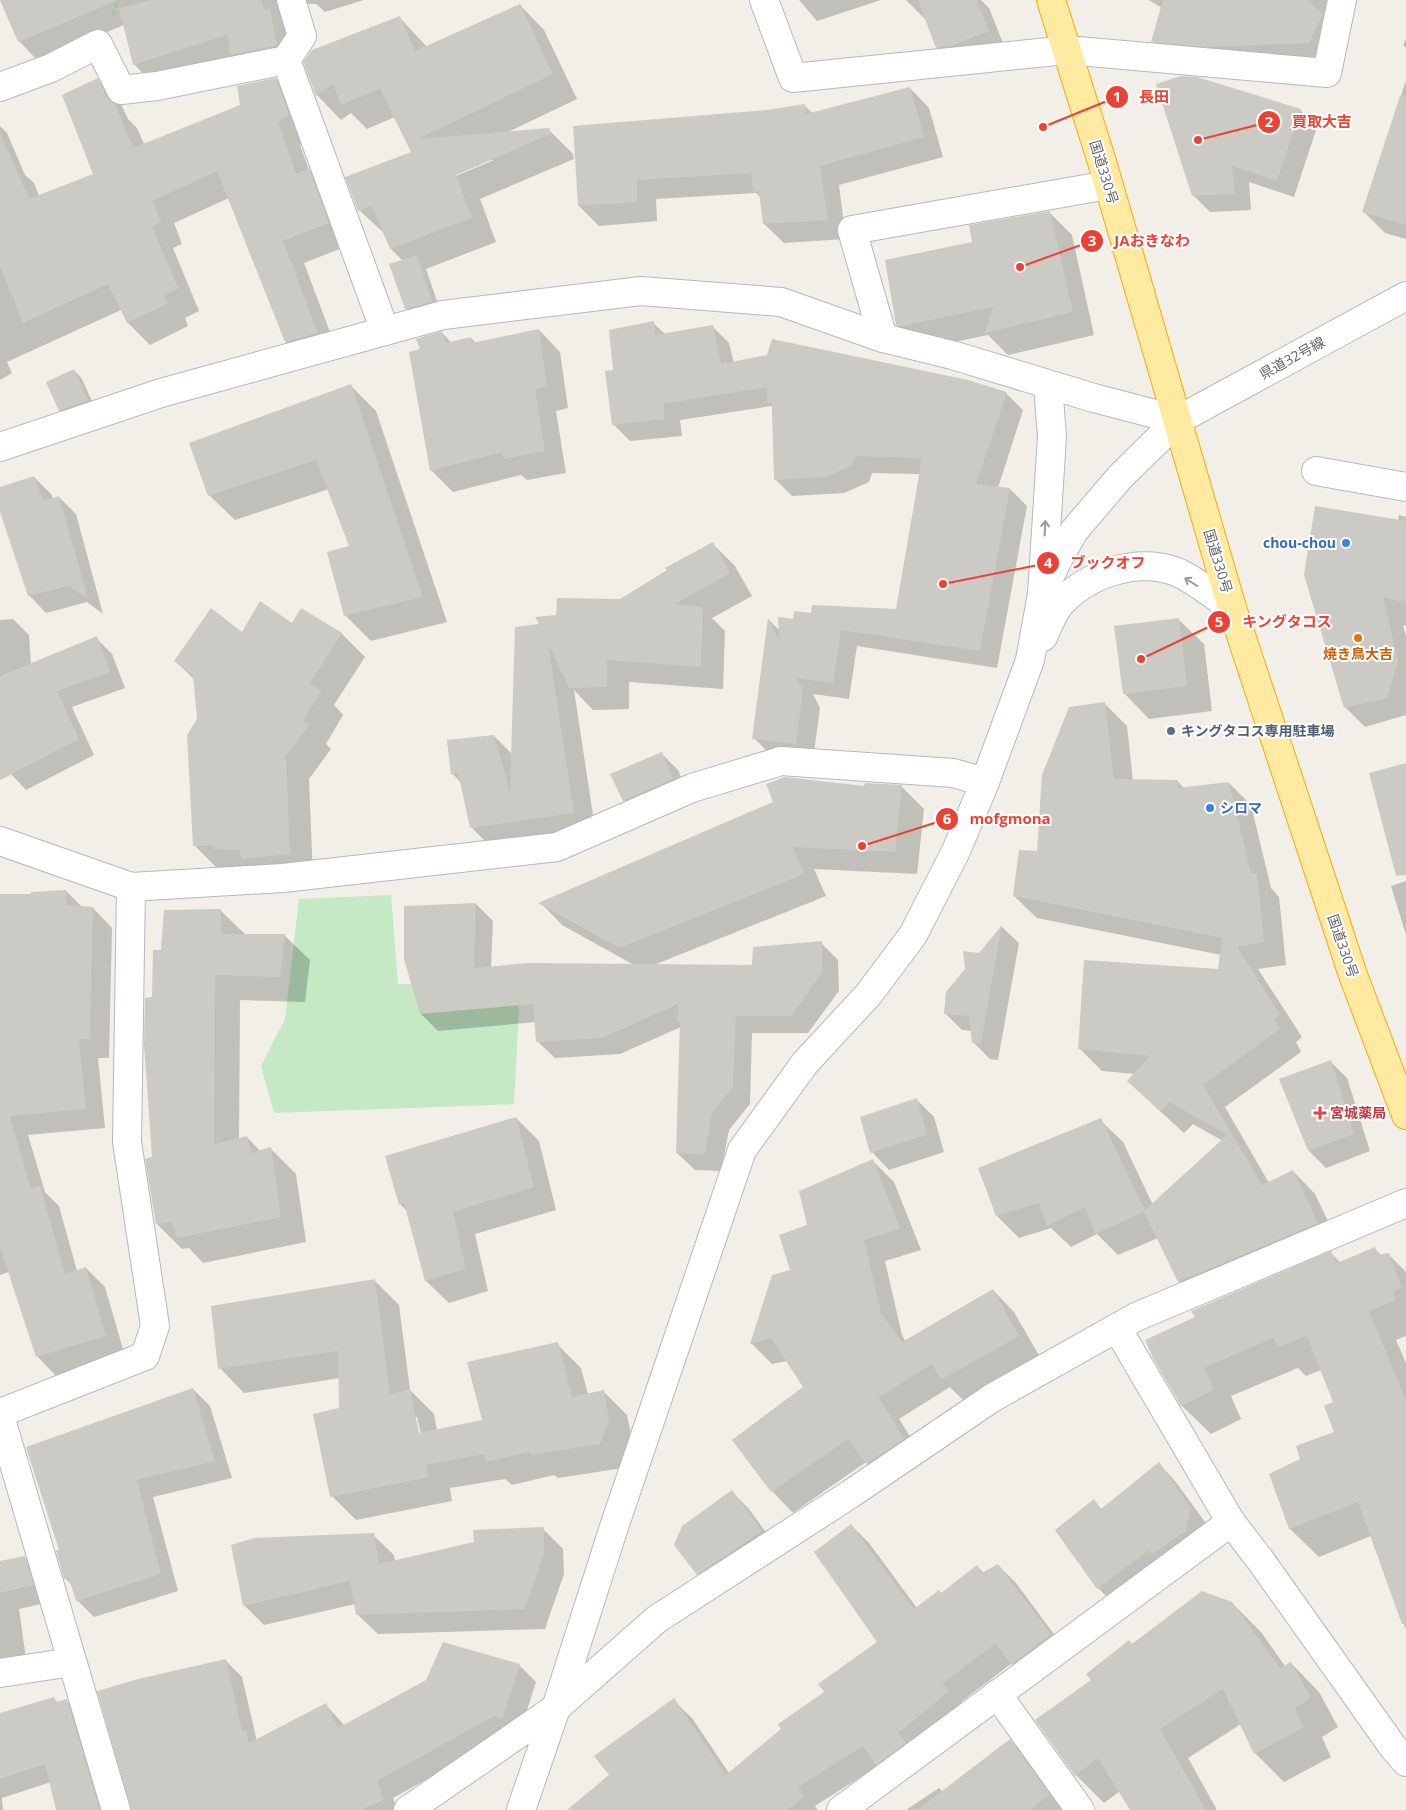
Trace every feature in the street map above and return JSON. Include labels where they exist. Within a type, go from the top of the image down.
[{"type":"highway","name":"国道330号","points":[[1051,0],[1178,420],[1232,608],[1353,975],[1406,1115]]},
{"type":"street","points":[[0,87],[51,68],[98,44],[121,90],[157,86],[286,60],[302,36],[291,0]]},
{"type":"street","points":[[764,0],[793,78],[1067,50],[1327,72],[1342,0]]},
{"type":"street","points":[[286,60],[385,331]]},
{"type":"street","points":[[883,338],[852,230],[1108,185]]},
{"type":"street","points":[[0,447],[161,393],[443,315],[641,290],[781,302],[883,338],[952,355],[1178,420]]},
{"type":"street","name":"県道32号線","points":[[1042,594],[1057,560],[1074,532],[1120,477],[1178,420],[1406,296]]},
{"type":"street","points":[[1030,660],[1042,594],[1052,437],[1048,384]]},
{"type":"street","points":[[1316,471],[1406,487]]},
{"type":"street","points":[[521,1810],[614,1527],[742,1150],[805,1063],[868,995],[913,934],[956,851],[985,782],[1030,660],[1060,604],[1082,584],[1125,567],[1175,571],[1232,608]]},
{"type":"street","points":[[0,841],[131,887],[283,878],[558,847],[692,788],[781,761],[953,773],[985,782]]},
{"type":"street","points":[[116,1810],[0,1415],[144,1356],[156,1326],[127,1142],[131,887]]},
{"type":"street","points":[[408,1810],[556,1708],[657,1619],[849,1495],[992,1398],[1136,1317],[1406,1204]]},
{"type":"street","points":[[1117,1328],[1231,1522],[1262,1561],[1393,1747],[1406,1762]]},
{"type":"street","points":[[841,1810],[1231,1522]]},
{"type":"street","points":[[0,1673],[72,1662]]},
{"type":"street","points":[[997,1694],[1080,1810]]},
{"type":"green space","points":[[391,895],[398,984],[520,986],[514,1104],[274,1113],[261,1066],[285,1019],[299,899]]},
{"type":"building","points":[[0,0],[116,0],[116,1],[18,42]]},
{"type":"building","points":[[152,0],[261,0],[264,10],[270,8],[277,45],[231,55],[227,35],[133,65],[119,8]]},
{"type":"building","points":[[918,0],[976,0],[989,31],[950,46],[936,48]]},
{"type":"building","points":[[1163,0],[1308,0],[1323,14],[1309,43],[1205,47],[1151,42]]},
{"type":"building","points":[[520,4],[553,74],[418,139],[549,128],[551,134],[456,175],[472,218],[390,249],[372,206],[358,211],[345,177],[411,152],[380,89],[341,105],[333,84],[316,96],[303,62],[312,50],[400,16],[415,51]]},
{"type":"building","points":[[1181,76],[1197,77],[1301,109],[1277,181],[1232,166],[1235,194],[1192,196],[1156,84]]},
{"type":"building","points":[[98,78],[107,97],[115,104],[133,148],[240,105],[237,86],[276,78],[289,115],[278,122],[296,174],[309,169],[329,223],[283,241],[318,333],[285,342],[217,171],[152,201],[161,222],[152,226],[178,288],[164,296],[167,304],[127,323],[108,284],[23,323],[0,266],[0,133],[29,199],[93,174],[62,95]]},
{"type":"building","points":[[910,87],[924,137],[820,166],[828,220],[763,224],[759,191],[753,192],[751,173],[637,180],[637,202],[578,206],[573,126],[767,110],[805,104],[806,114]]},
{"type":"building","points":[[1400,96],[1406,97],[1406,225],[1362,212]]},
{"type":"building","points":[[1050,211],[1073,312],[985,333],[993,307],[902,326],[896,325],[885,260],[972,242],[969,225]]},
{"type":"building","points":[[417,255],[432,302],[405,309],[389,264]]},
{"type":"building","points":[[654,321],[655,335],[713,325],[721,364],[767,355],[772,339],[968,380],[1007,392],[976,484],[1010,488],[980,651],[841,630],[833,683],[797,678],[803,690],[796,744],[752,739],[768,618],[779,640],[778,617],[793,619],[794,611],[811,613],[812,605],[896,609],[922,458],[856,456],[853,465],[826,477],[774,480],[772,403],[767,402],[767,387],[663,404],[665,419],[612,425],[605,371],[613,370],[609,330]]},
{"type":"building","points":[[539,329],[547,386],[535,389],[545,451],[504,459],[502,452],[430,471],[409,352],[420,349],[416,339],[442,331],[446,343],[471,337],[472,343]]},
{"type":"building","points":[[74,369],[88,400],[59,411],[46,382]]},
{"type":"building","points":[[351,384],[423,597],[344,616],[327,552],[349,546],[316,460],[208,496],[189,443]]},
{"type":"building","points":[[34,476],[43,501],[59,496],[88,599],[69,586],[28,596],[0,512],[0,487]]},
{"type":"building","points":[[1315,506],[1406,521],[1406,603],[1383,597],[1398,660],[1387,698],[1344,708],[1304,575]]},
{"type":"building","points":[[713,542],[730,573],[675,604],[703,607],[701,667],[607,660],[607,687],[569,688],[548,643],[574,813],[470,828],[458,772],[451,775],[447,740],[494,735],[510,792],[515,627],[539,624],[535,617],[556,615],[557,598],[620,599],[667,570],[665,568]]},
{"type":"building","points":[[260,601],[292,623],[301,608],[342,633],[310,683],[321,691],[303,721],[309,725],[286,756],[290,854],[242,859],[239,850],[213,849],[213,845],[193,846],[187,735],[197,719],[193,675],[174,661],[211,608],[242,632]]},
{"type":"building","points":[[1179,618],[1187,686],[1123,694],[1114,626]]},
{"type":"building","points":[[97,636],[110,672],[57,691],[79,739],[0,780],[0,676]]},
{"type":"building","points":[[1105,702],[1114,779],[1178,780],[1178,788],[1229,782],[1251,874],[1257,873],[1264,942],[1237,947],[1280,1014],[1275,1019],[1280,1029],[1203,1085],[1262,1185],[1293,1170],[1318,1223],[1178,1282],[1144,1212],[1095,1234],[1085,1207],[1047,1226],[1039,1203],[996,1216],[978,1168],[1101,1118],[1145,1210],[1227,1135],[1170,1102],[1161,1112],[1127,1081],[1150,1056],[1078,1049],[1084,960],[1218,969],[1222,938],[1013,896],[1019,850],[1037,851],[1042,775],[1069,707]]},
{"type":"building","points":[[662,752],[673,779],[623,801],[610,774]]},
{"type":"building","points":[[1406,763],[1406,875],[1396,876],[1369,773]]},
{"type":"building","points":[[785,777],[864,786],[865,783],[902,785],[895,852],[793,847],[804,874],[619,948],[538,903],[773,802],[766,784]]},
{"type":"building","points":[[66,890],[67,905],[93,907],[90,1039],[79,1039],[86,1109],[10,1116],[31,1189],[40,1186],[65,1274],[86,1267],[106,1336],[36,1357],[0,1247],[0,894],[31,894],[31,892]]},
{"type":"building","points":[[476,903],[474,968],[528,963],[752,965],[753,947],[822,941],[822,973],[791,1016],[736,1016],[733,1087],[712,1113],[705,1154],[676,1153],[680,1022],[678,1022],[678,1004],[602,1038],[536,1042],[533,1004],[420,1014],[404,959],[404,906]]},
{"type":"building","points":[[221,909],[222,934],[285,934],[280,977],[215,975],[214,1144],[247,1136],[251,1153],[271,1147],[281,1217],[177,1238],[172,1222],[156,1224],[145,1159],[152,1157],[144,1044],[145,998],[152,997],[153,950],[161,950],[164,910]]},
{"type":"building","points":[[1002,925],[981,1043],[972,1043],[969,1016],[944,1014],[946,992],[965,969],[963,951],[979,953]]},
{"type":"building","name":"宮城薬局","points":[[1331,1060],[1354,1134],[1308,1151],[1279,1079]]},
{"type":"building","points":[[917,1098],[927,1135],[870,1153],[860,1117]]},
{"type":"building","points":[[516,1117],[534,1187],[453,1212],[466,1269],[425,1281],[404,1203],[399,1205],[385,1156]]},
{"type":"building","points":[[873,1159],[900,1229],[864,1240],[881,1313],[902,1342],[993,1289],[1019,1336],[941,1380],[932,1364],[879,1397],[904,1439],[866,1464],[848,1439],[771,1492],[732,1440],[803,1387],[771,1338],[750,1344],[772,1275],[790,1270],[779,1235],[807,1225],[799,1191]]},
{"type":"building","points":[[1375,1247],[1378,1255],[1389,1253],[1402,1288],[1393,1292],[1396,1300],[1369,1311],[1406,1401],[1406,1623],[1402,1624],[1358,1502],[1289,1529],[1269,1474],[1300,1459],[1296,1446],[1334,1432],[1324,1406],[1333,1402],[1307,1336],[1277,1348],[1273,1338],[1204,1368],[1214,1390],[1181,1406],[1154,1360],[1145,1340],[1195,1317],[1191,1311],[1331,1251],[1337,1263]]},
{"type":"building","points":[[375,1279],[390,1394],[410,1389],[419,1433],[482,1420],[467,1362],[558,1342],[572,1397],[604,1390],[609,1420],[600,1444],[532,1455],[529,1452],[486,1462],[485,1454],[426,1465],[429,1477],[330,1497],[313,1414],[339,1408],[338,1351],[218,1369],[211,1306]]},
{"type":"building","points":[[193,1388],[215,1461],[137,1480],[161,1574],[76,1601],[69,1578],[64,1579],[56,1550],[59,1550],[26,1447]]},
{"type":"building","points":[[1159,1462],[1191,1508],[1186,1531],[1152,1554],[1149,1550],[1097,1589],[1055,1530],[1094,1499],[1101,1509]]},
{"type":"building","points":[[732,1490],[762,1531],[697,1575],[674,1545],[682,1526]]},
{"type":"building","points":[[851,1524],[914,1609],[939,1590],[941,1593],[977,1565],[982,1573],[998,1564],[1051,1634],[1011,1665],[996,1643],[943,1683],[949,1691],[898,1733],[906,1743],[876,1765],[863,1746],[798,1787],[805,1796],[788,1810],[567,1810],[609,1775],[594,1756],[674,1698],[726,1775],[781,1729],[778,1724],[824,1692],[818,1684],[877,1642],[814,1552]]},
{"type":"building","points":[[544,1527],[544,1553],[525,1609],[356,1615],[350,1581],[243,1606],[231,1545],[254,1538],[374,1533],[379,1564],[474,1542],[473,1530]]},
{"type":"building","points":[[25,1556],[34,1585],[0,1593],[0,1561]]},
{"type":"building","points":[[1202,1591],[1232,1602],[1280,1668],[1291,1662],[1311,1698],[1295,1708],[1303,1728],[1254,1754],[1223,1689],[1160,1729],[1206,1810],[1130,1810],[1098,1758],[1075,1776],[1035,1720],[1091,1680],[1086,1674],[1129,1640],[1132,1644]]},
{"type":"building","points":[[443,1642],[520,1664],[502,1719],[494,1716],[377,1781],[384,1800],[360,1810],[131,1810],[97,1691],[138,1679],[226,1659],[242,1731],[246,1730],[249,1743],[326,1703],[338,1728],[426,1680]]},
{"type":"building","points":[[54,1697],[56,1702],[67,1699],[100,1810],[56,1810],[45,1764],[0,1779],[0,1713]]},
{"type":"building","points":[[1010,1739],[1050,1794],[1029,1810],[917,1810]]},
{"type":"place","name":"長田","points":[[1043,127]]},
{"type":"place","name":"買取大吉","points":[[1198,140]]},
{"type":"place","name":"JAおきなわ","points":[[1020,267]]},
{"type":"place","name":"chou-chou","points":[[1346,543]]},
{"type":"place","name":"ブックオフ","points":[[943,584]]},
{"type":"place","name":"焼き鳥大吉","points":[[1358,638]]},
{"type":"place","name":"キングタコス","points":[[1141,659]]},
{"type":"place","name":"キングタコス専用駐車場","points":[[1171,731]]},
{"type":"place","name":"シロマ","points":[[1210,808]]},
{"type":"place","name":"mofgmona","points":[[862,846]]},
{"type":"place","name":"宮城薬局","points":[[1320,1113]]}]
